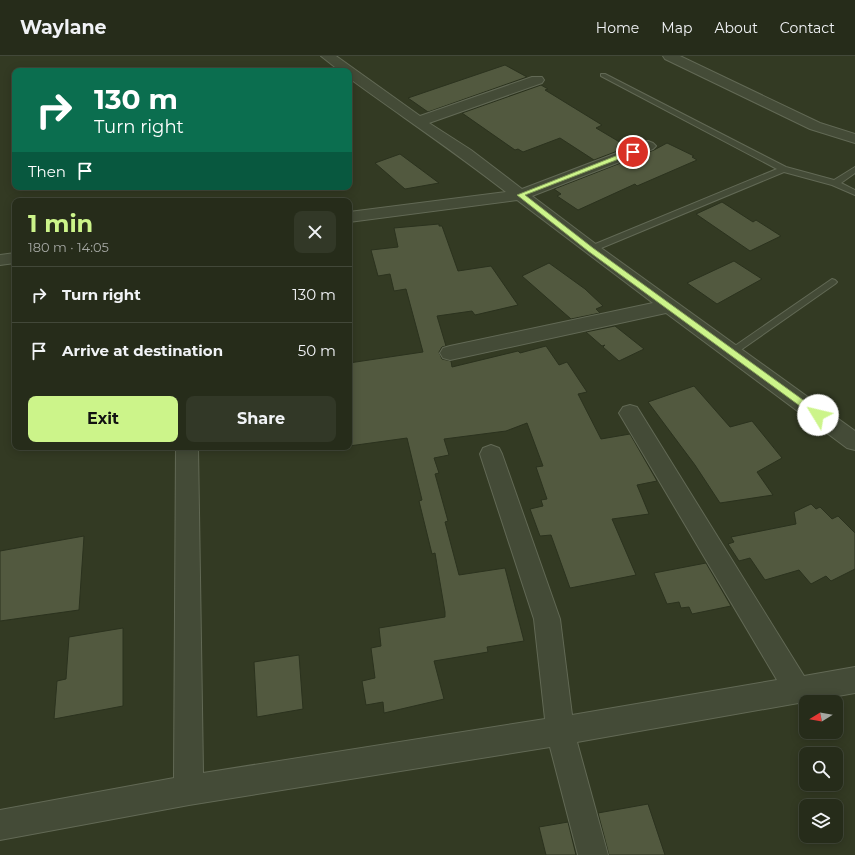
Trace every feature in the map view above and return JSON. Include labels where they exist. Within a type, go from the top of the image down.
[{"type":"street","points":[[328,56],[344,68]]},
{"type":"street","points":[[670,56],[815,126],[855,139]]},
{"type":"street","points":[[352,74],[418,122],[466,153],[590,249],[855,442]]},
{"type":"street","points":[[418,122],[537,80]]},
{"type":"street","points":[[352,217],[520,195],[648,146]]},
{"type":"street","points":[[0,260],[12,258]]},
{"type":"street","points":[[450,353],[669,306]]},
{"type":"street","points":[[630,413],[798,690]]},
{"type":"street","points":[[187,450],[189,790]]},
{"type":"street","points":[[491,454],[547,619],[560,731],[593,855]]},
{"type":"street","points":[[0,825],[189,790],[560,731],[855,680]]},
{"type":"lane","points":[[603,75],[783,169],[835,183],[855,193]]},
{"type":"lane","points":[[590,249],[783,169]]},
{"type":"lane","points":[[835,183],[855,170]]},
{"type":"lane","points":[[732,352],[832,282]]},
{"type":"building","points":[[505,65],[527,77],[428,112],[408,98]]},
{"type":"building","points":[[541,85],[548,89],[545,90],[602,125],[596,128],[628,147],[594,160],[560,138],[523,152],[518,149],[515,150],[462,113]]},
{"type":"building","points":[[667,143],[694,156],[692,157],[697,160],[637,186],[635,184],[578,210],[557,196],[561,194],[554,189],[654,150]]},
{"type":"building","points":[[400,154],[439,183],[405,189],[375,163]]},
{"type":"building","points":[[722,202],[753,222],[756,220],[781,236],[750,251],[696,214]]},
{"type":"building","points":[[439,224],[439,226],[442,226],[458,271],[491,266],[518,305],[475,315],[472,311],[437,316],[446,346],[442,347],[439,352],[442,359],[451,361],[452,367],[518,351],[520,353],[546,346],[559,365],[567,362],[587,392],[578,394],[601,439],[630,434],[657,481],[637,485],[649,514],[612,519],[636,575],[570,588],[551,535],[540,536],[530,509],[543,506],[541,500],[547,499],[536,467],[543,466],[527,423],[506,431],[444,439],[449,455],[434,458],[439,473],[435,474],[448,521],[445,522],[459,575],[505,568],[524,641],[487,647],[488,652],[434,661],[444,699],[384,713],[383,702],[366,705],[362,681],[375,678],[371,648],[381,646],[379,628],[445,617],[435,553],[432,554],[419,501],[422,500],[407,438],[352,446],[352,363],[423,352],[406,289],[394,291],[390,274],[378,276],[371,250],[398,247],[394,228]]},
{"type":"building","points":[[734,261],[762,279],[717,304],[687,283]]},
{"type":"building","points":[[549,263],[585,289],[603,306],[596,309],[600,313],[571,319],[522,276]]},
{"type":"building","points":[[615,326],[644,349],[619,361],[603,347],[605,345],[602,346],[586,332]]},
{"type":"building","points":[[694,386],[730,427],[752,421],[782,458],[757,472],[773,495],[720,503],[695,465],[648,402]]},
{"type":"building","points":[[811,504],[816,509],[820,507],[832,519],[838,516],[855,533],[855,569],[831,581],[826,576],[811,584],[799,570],[765,580],[750,558],[739,561],[728,544],[734,542],[731,537],[796,524],[794,512]]},
{"type":"building","points":[[84,536],[79,610],[0,621],[0,551]]},
{"type":"building","points":[[706,563],[731,606],[692,614],[689,607],[681,608],[679,602],[667,604],[654,573]]},
{"type":"building","points":[[123,628],[123,706],[54,719],[57,681],[66,679],[69,637]]},
{"type":"building","points":[[299,655],[303,709],[257,717],[254,662]]},
{"type":"building","points":[[648,804],[665,855],[609,855],[598,813]]},
{"type":"building","points":[[568,822],[576,855],[546,855],[539,827]]},
{"type":"route","points":[[633,152],[520,195],[590,249],[818,415]]}]
